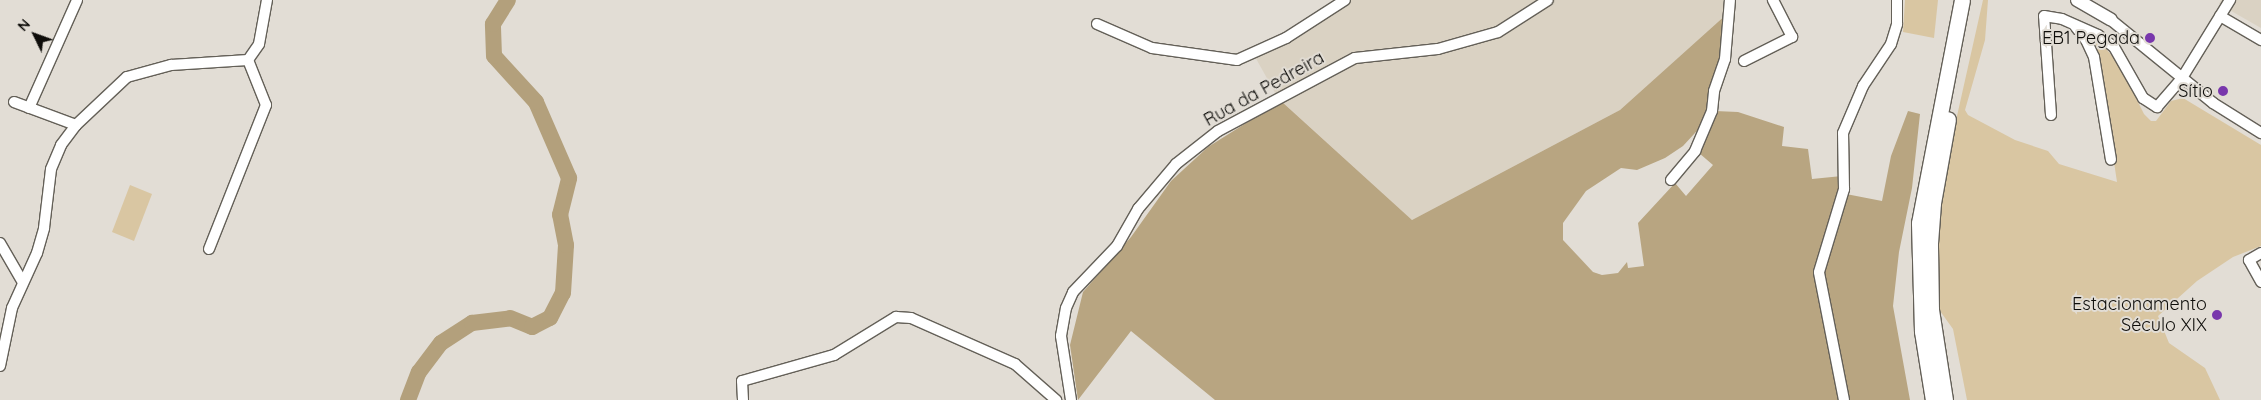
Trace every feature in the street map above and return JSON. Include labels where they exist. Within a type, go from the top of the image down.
[{"type":"highway","points":[[1933,400],[1922,331],[1919,223],[1962,0]]},
{"type":"highway","points":[[1945,400],[1931,310],[1931,222],[1972,0]]},
{"type":"main road","points":[[2077,0],[2111,20]]},
{"type":"main road","points":[[2089,0],[2111,20]]},
{"type":"street","points":[[29,108],[78,0]]},
{"type":"street","points":[[248,60],[259,44],[267,0]]},
{"type":"street","points":[[1097,24],[1152,48],[1238,60],[1286,38],[1345,0]]},
{"type":"street","name":"Rua da Pedreira","points":[[1072,400],[1061,336],[1066,308],[1073,292],[1118,246],[1138,209],[1176,164],[1226,127],[1355,58],[1438,49],[1498,32],[1548,0]]},
{"type":"street","points":[[1671,180],[1695,151],[1712,111],[1714,91],[1725,59],[1730,0]]},
{"type":"street","points":[[1744,60],[1792,37],[1773,0]]},
{"type":"street","points":[[1844,400],[1819,272],[1844,189],[1843,133],[1863,86],[1891,44],[1897,24],[1897,0]]},
{"type":"street","points":[[2051,114],[2044,16],[2072,24],[2098,35],[2114,47],[2149,104],[2156,107],[2182,78],[2230,0]]},
{"type":"street","points":[[2220,16],[2261,40]]},
{"type":"street","points":[[2111,20],[2213,103],[2261,133]]},
{"type":"street","points":[[2072,24],[2086,40],[2094,58],[2111,160]]},
{"type":"street","points":[[0,366],[12,308],[22,281],[37,252],[44,228],[51,169],[61,145],[76,125],[127,77],[171,65],[248,60]]},
{"type":"street","points":[[209,249],[266,106],[248,60]]},
{"type":"street","points":[[14,102],[76,125]]},
{"type":"street","points":[[0,243],[22,281]]},
{"type":"street","points":[[2261,253],[2249,260],[2261,282]]},
{"type":"street","points":[[743,400],[742,381],[834,355],[896,317],[911,318],[1015,364],[1056,400]]},
{"type":"shaded area","points":[[1346,0],[1730,0],[1728,13],[1620,110],[1412,220],[1278,98],[1254,55]]},
{"type":"shaded area","points":[[1905,0],[1938,0],[1934,38],[1903,32]]},
{"type":"shaded area","points":[[1983,0],[1988,0],[1985,40],[1965,110],[1968,115],[2015,140],[2048,151],[2059,164],[2117,182],[2095,37],[2118,62],[2144,114],[2151,121],[2156,121],[2171,101],[2183,98],[2261,145],[2261,246],[2233,257],[2197,281],[2158,316],[2169,343],[2205,368],[2220,400],[1967,400],[1953,329],[1935,304],[1935,263],[1946,165]]},
{"type":"shaded area","points":[[2221,0],[2261,0],[2261,28],[2219,4]]},
{"type":"shaded area","points":[[1728,13],[1724,48],[1706,121],[1683,146],[1665,158],[1637,170],[1621,168],[1586,191],[1563,223],[1563,240],[1593,272],[1602,275],[1618,273],[1627,262],[1628,268],[1644,266],[1638,223],[1675,183],[1686,196],[1713,165],[1699,153],[1715,111],[1738,112],[1784,127],[1782,146],[1808,149],[1812,179],[1842,176],[1846,194],[1882,201],[1891,156],[1908,111],[1920,114],[1912,188],[1899,252],[1893,306],[1910,400],[1215,400],[1131,331],[1078,400],[1070,345],[1083,292],[1131,237],[1171,181],[1208,147],[1281,101],[1412,220],[1620,110]]},
{"type":"shaded area","points":[[130,185],[152,194],[134,241],[112,232]]},
{"type":"waterway","points":[[408,400],[419,372],[441,343],[472,323],[510,318],[532,327],[550,318],[563,293],[566,245],[560,215],[569,178],[536,102],[494,56],[493,24],[508,0]]},
{"type":"place","name":"EB1 Pegada","points":[[2150,38]]},
{"type":"place","name":"Sítio","points":[[2223,91]]},
{"type":"place","name":"Estacionamento Século XIX","points":[[2217,315]]}]
